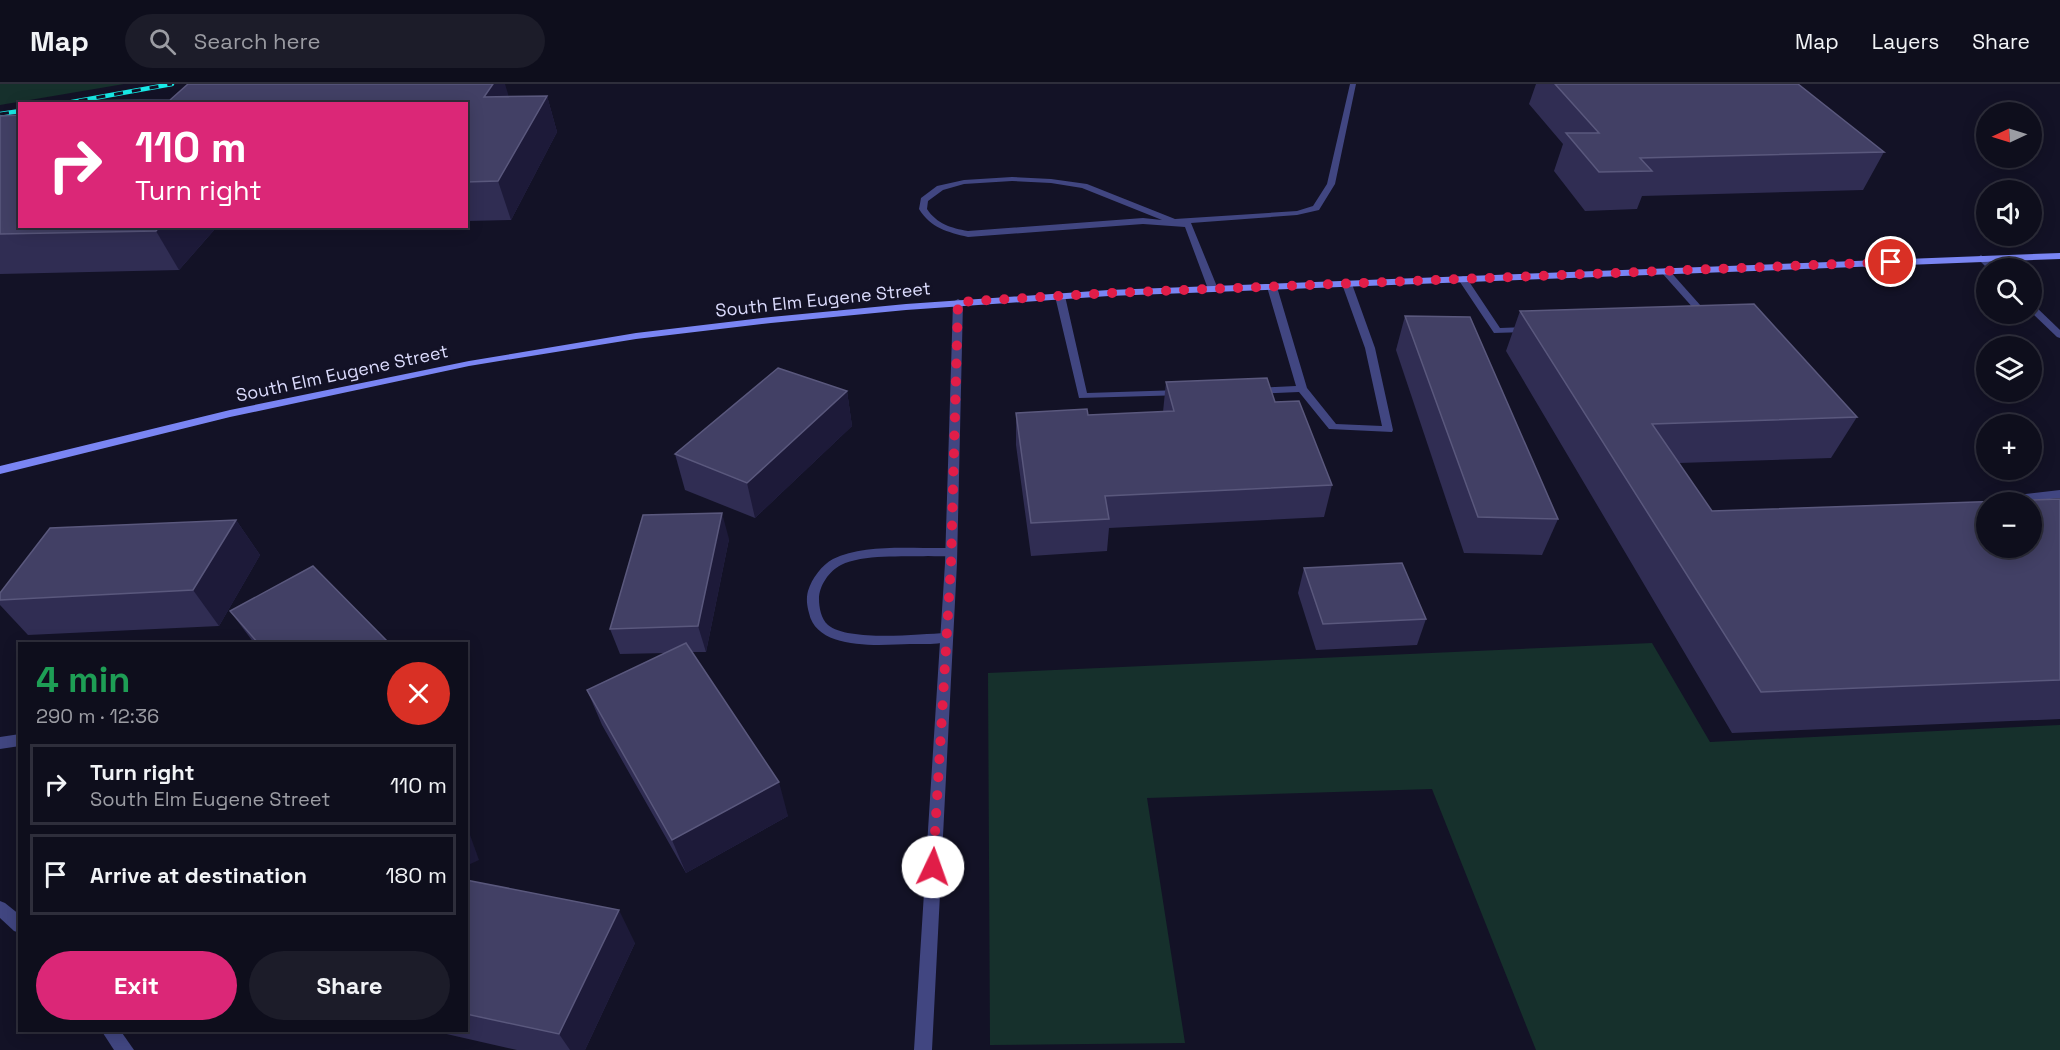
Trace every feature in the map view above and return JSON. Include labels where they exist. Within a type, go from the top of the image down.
[{"type":"main road","name":"South Elm Eugene Street","points":[[1981,258],[2060,256]]},
{"type":"main road","name":"South Elm Eugene Street","points":[[0,470],[206,418],[452,367],[569,346],[747,322],[958,302],[1059,296],[1976,258]]},
{"type":"street","points":[[1213,289],[1188,225],[1174,222],[1084,186],[1051,181],[964,182],[940,188],[924,200],[923,209],[930,221],[944,229],[968,234],[1143,221],[1174,222],[1297,213],[1316,208],[1331,184],[1353,84]]},
{"type":"street","points":[[1665,271],[1711,323],[1699,323]]},
{"type":"street","points":[[1463,279],[1497,331],[1533,330]]},
{"type":"street","points":[[1272,287],[1302,389],[1333,428],[1388,430],[1370,348],[1347,284]]},
{"type":"street","points":[[1059,296],[1083,396],[1187,393]]},
{"type":"street","points":[[923,1050],[951,552],[958,302]]},
{"type":"street","points":[[2042,318],[2060,335]]},
{"type":"street","points":[[1245,391],[1302,389]]},
{"type":"street","points":[[2042,496],[2060,494]]},
{"type":"street","points":[[946,638],[850,639],[823,628],[814,614],[813,593],[822,576],[837,562],[862,555],[951,552]]},
{"type":"street","points":[[0,743],[18,740]]},
{"type":"street","points":[[0,908],[18,924]]},
{"type":"street","points":[[111,1032],[125,1050]]},
{"type":"green space","points":[[0,84],[124,84],[0,105]]},
{"type":"green space","points":[[1652,643],[1710,742],[2060,725],[2060,1050],[1536,1050],[1432,789],[1147,798],[1185,1043],[990,1045],[988,673]]},
{"type":"building","points":[[188,84],[493,84],[484,97],[547,96],[498,181],[468,182],[468,102],[54,102],[170,100]]},
{"type":"building","points":[[1555,84],[1798,84],[1884,152],[1640,158],[1652,171],[1599,172],[1566,133],[1599,133]]},
{"type":"building","points":[[18,115],[18,228],[158,228],[156,231],[0,234],[0,116]]},
{"type":"building","points":[[1754,304],[1857,417],[1652,424],[1712,511],[1976,502],[1976,558],[2042,558],[2042,500],[2060,499],[2060,680],[1761,692],[1520,311]]},
{"type":"building","points":[[1405,316],[1470,317],[1558,519],[1478,517]]},
{"type":"building","points":[[778,368],[847,391],[747,483],[675,454]]},
{"type":"building","points":[[1267,378],[1275,402],[1299,401],[1332,485],[1105,496],[1109,519],[1031,523],[1016,413],[1087,409],[1088,415],[1174,411],[1166,382]]},
{"type":"building","points":[[722,513],[698,626],[610,629],[643,515]]},
{"type":"building","points":[[236,520],[193,590],[0,600],[0,593],[50,528]]},
{"type":"building","points":[[1402,563],[1426,619],[1323,624],[1304,568]]},
{"type":"building","points":[[313,566],[388,642],[257,642],[230,611]]},
{"type":"building","points":[[686,643],[779,782],[672,840],[587,690]]},
{"type":"building","points":[[468,880],[619,910],[559,1034],[468,1014]]},
{"type":"railway","points":[[72,102],[172,84]]},
{"type":"railway","points":[[0,114],[18,111]]},
{"type":"route","points":[[933,867],[951,563],[958,302],[1109,293],[1891,262]]}]
